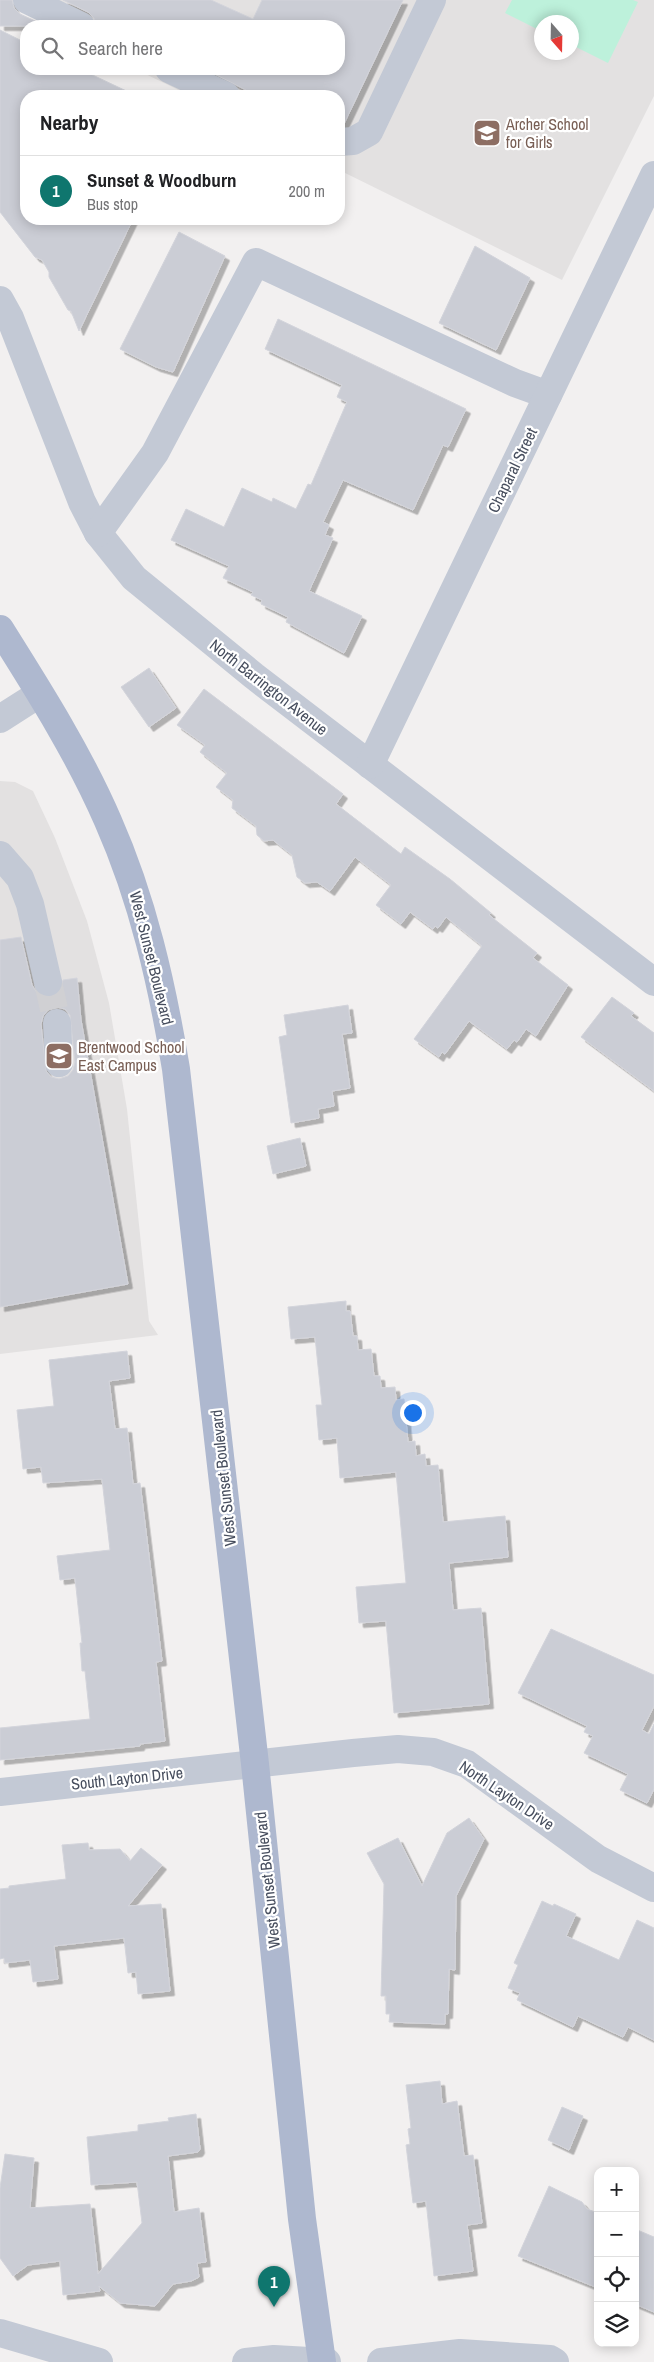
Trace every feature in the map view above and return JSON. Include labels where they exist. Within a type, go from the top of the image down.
[{"type":"main road","name":"West Sunset Boulevard","points":[[0,629],[82,768],[108,821],[134,887],[153,952],[167,1012],[176,1069],[255,1764],[302,2219],[322,2362]]},
{"type":"street","points":[[27,0],[69,20]]},
{"type":"street","points":[[345,142],[353,141],[369,132],[432,0]]},
{"type":"street","points":[[182,75],[213,90]]},
{"type":"street","name":"Chaparal Street","points":[[370,765],[654,175]]},
{"type":"street","points":[[98,533],[155,453],[256,262],[515,383],[548,395]]},
{"type":"street","name":"North Barrington Avenue","points":[[0,300],[10,318],[82,502],[98,533],[134,578],[254,676],[654,982]]},
{"type":"street","points":[[0,719],[39,694]]},
{"type":"street","points":[[0,855],[20,878],[30,904],[48,982]]},
{"type":"street","points":[[57,1023],[59,1063]]},
{"type":"street","name":"North Layton Drive","points":[[255,1764],[398,1749],[433,1752],[467,1764],[598,1860],[654,1888]]},
{"type":"street","name":"South Layton Drive","points":[[0,1792],[255,1764]]},
{"type":"street","points":[[0,2333],[98,2362]]},
{"type":"street","points":[[381,2362],[460,2353],[550,2359],[555,2362]]},
{"type":"street","points":[[246,2362],[274,2360],[327,2362]]},
{"type":"shaded area","name":"Archer School for Girls","points":[[0,0],[654,0],[654,96],[562,280],[345,173],[345,90],[179,90],[147,75],[345,75],[345,20],[38,20]]},
{"type":"shaded area","name":"Brentwood School East Campus","points":[[0,781],[15,782],[33,791],[55,838],[87,921],[109,1003],[127,1109],[149,1321],[158,1335],[0,1354]]},
{"type":"green space","points":[[512,0],[633,0],[638,2],[608,63],[579,48],[579,15],[534,15],[534,28],[505,13]]},
{"type":"building","points":[[0,0],[12,0],[14,8],[20,14],[33,20],[20,20],[20,26],[0,26]]},
{"type":"building","points":[[63,0],[211,0],[253,19],[262,0],[403,0],[345,122],[345,90],[246,90],[217,75],[345,75],[345,20],[94,20],[88,12]]},
{"type":"building","points":[[0,30],[20,40],[20,75],[93,75],[124,90],[20,90],[20,225],[130,225],[79,331],[71,311],[68,310],[49,277],[49,272],[42,260],[35,257],[0,212]]},
{"type":"building","points":[[179,232],[225,256],[173,372],[156,367],[120,349]]},
{"type":"building","points":[[475,246],[530,278],[496,350],[439,323]]},
{"type":"building","points":[[278,319],[466,409],[448,447],[443,445],[413,510],[343,480],[323,522],[329,525],[325,535],[333,538],[309,591],[362,616],[344,653],[286,622],[288,617],[261,604],[262,600],[251,595],[253,592],[223,578],[229,566],[171,540],[186,509],[224,527],[242,488],[272,502],[273,498],[296,509],[308,484],[311,485],[347,402],[337,397],[342,385],[265,349]]},
{"type":"building","points":[[149,668],[176,708],[149,727],[121,687]]},
{"type":"building","points":[[204,689],[343,794],[336,804],[401,854],[405,847],[450,879],[491,913],[489,915],[537,953],[533,958],[568,985],[536,1036],[526,1029],[517,1042],[514,1040],[507,1049],[469,1021],[445,1054],[442,1052],[439,1057],[414,1039],[482,946],[446,917],[438,928],[435,926],[433,929],[410,912],[401,924],[376,905],[391,885],[355,857],[330,891],[317,882],[305,883],[297,877],[292,855],[273,840],[264,841],[257,835],[256,826],[232,808],[233,800],[216,787],[227,773],[200,752],[205,745],[177,725]]},
{"type":"building","points":[[21,937],[32,985],[37,993],[44,997],[52,997],[59,993],[63,980],[77,978],[81,1020],[128,1284],[0,1307],[0,940]],"holes":[[[57,1007],[65,1009],[70,1015],[75,1062],[73,1070],[68,1076],[59,1079],[51,1077],[46,1071],[41,1024],[43,1016],[48,1010]]]},
{"type":"building","points":[[612,997],[634,1013],[631,1016],[654,1033],[654,1091],[581,1037]]},
{"type":"building","points":[[348,1005],[352,1033],[342,1034],[350,1088],[332,1091],[334,1106],[318,1109],[319,1118],[291,1123],[279,1037],[287,1035],[284,1015]]},
{"type":"building","points":[[300,1138],[306,1166],[273,1174],[267,1146]]},
{"type":"building","points":[[346,1301],[346,1311],[350,1311],[353,1336],[357,1336],[358,1350],[371,1349],[374,1376],[380,1376],[381,1388],[395,1387],[396,1400],[404,1399],[408,1442],[415,1441],[416,1456],[425,1454],[426,1466],[438,1465],[443,1522],[505,1516],[508,1557],[449,1563],[453,1610],[481,1608],[489,1704],[394,1713],[386,1621],[359,1623],[356,1587],[406,1583],[396,1472],[340,1478],[337,1438],[319,1440],[316,1405],[322,1405],[315,1337],[291,1339],[288,1307]]},
{"type":"building","points":[[127,1351],[130,1378],[109,1381],[115,1429],[127,1428],[133,1484],[140,1483],[162,1661],[156,1662],[165,1741],[140,1744],[140,1746],[0,1760],[0,1728],[90,1719],[85,1671],[82,1671],[80,1643],[82,1643],[75,1578],[60,1580],[57,1556],[110,1550],[102,1479],[43,1483],[41,1467],[23,1469],[17,1410],[54,1406],[49,1360]]},
{"type":"building","points":[[551,1629],[654,1675],[654,1706],[642,1730],[649,1734],[654,1724],[654,1789],[647,1803],[620,1790],[628,1774],[584,1753],[593,1736],[584,1732],[587,1726],[518,1693]]},
{"type":"building","points":[[469,1818],[484,1839],[456,1896],[455,1970],[449,1969],[448,2014],[445,2014],[445,2024],[389,2022],[390,2014],[386,2014],[386,1996],[381,1996],[384,1884],[367,1853],[398,1838],[422,1886],[447,1833]]},
{"type":"building","points":[[88,1843],[89,1850],[120,1849],[130,1861],[141,1848],[162,1865],[128,1906],[161,1904],[170,1991],[138,1994],[136,1972],[128,1973],[124,1938],[54,1946],[58,1979],[33,1982],[30,1960],[5,1963],[4,1958],[0,1959],[0,1889],[9,1888],[9,1886],[66,1879],[62,1845]]},
{"type":"building","points":[[542,1901],[576,1914],[566,1936],[619,1960],[637,1920],[654,1928],[654,2040],[628,2027],[623,2037],[578,2016],[573,2027],[517,2000],[520,1993],[508,1988],[518,1965],[514,1963]]},
{"type":"building","points":[[440,2081],[442,2104],[457,2101],[464,2156],[473,2155],[482,2223],[467,2225],[473,2271],[434,2276],[426,2201],[413,2203],[406,2145],[410,2144],[408,2129],[411,2128],[406,2085]]},
{"type":"building","points":[[562,2107],[583,2116],[569,2150],[548,2140]]},
{"type":"building","points":[[196,2114],[200,2149],[198,2152],[168,2156],[174,2212],[199,2208],[206,2262],[197,2263],[199,2277],[191,2281],[173,2284],[155,2306],[120,2303],[99,2286],[100,2291],[63,2295],[60,2261],[28,2265],[13,2276],[0,2258],[0,2188],[5,2154],[34,2158],[30,2208],[90,2204],[98,2274],[142,2223],[137,2182],[91,2185],[87,2137],[138,2131],[138,2125],[169,2121],[168,2118]]},
{"type":"building","points":[[549,2186],[582,2202],[587,2209],[594,2212],[594,2286],[518,2256]]},
{"type":"building","points":[[639,2231],[654,2237],[654,2312],[639,2306]]},
{"type":"tunnel","points":[[48,982],[57,1023]]},
{"type":"place","name":"Archer School for Girls","points":[[487,133]]},
{"type":"place","name":"Brentwood School East Campus","points":[[59,1056]]},
{"type":"place","name":"Sunset & Woodburn","points":[[274,2307]]}]
